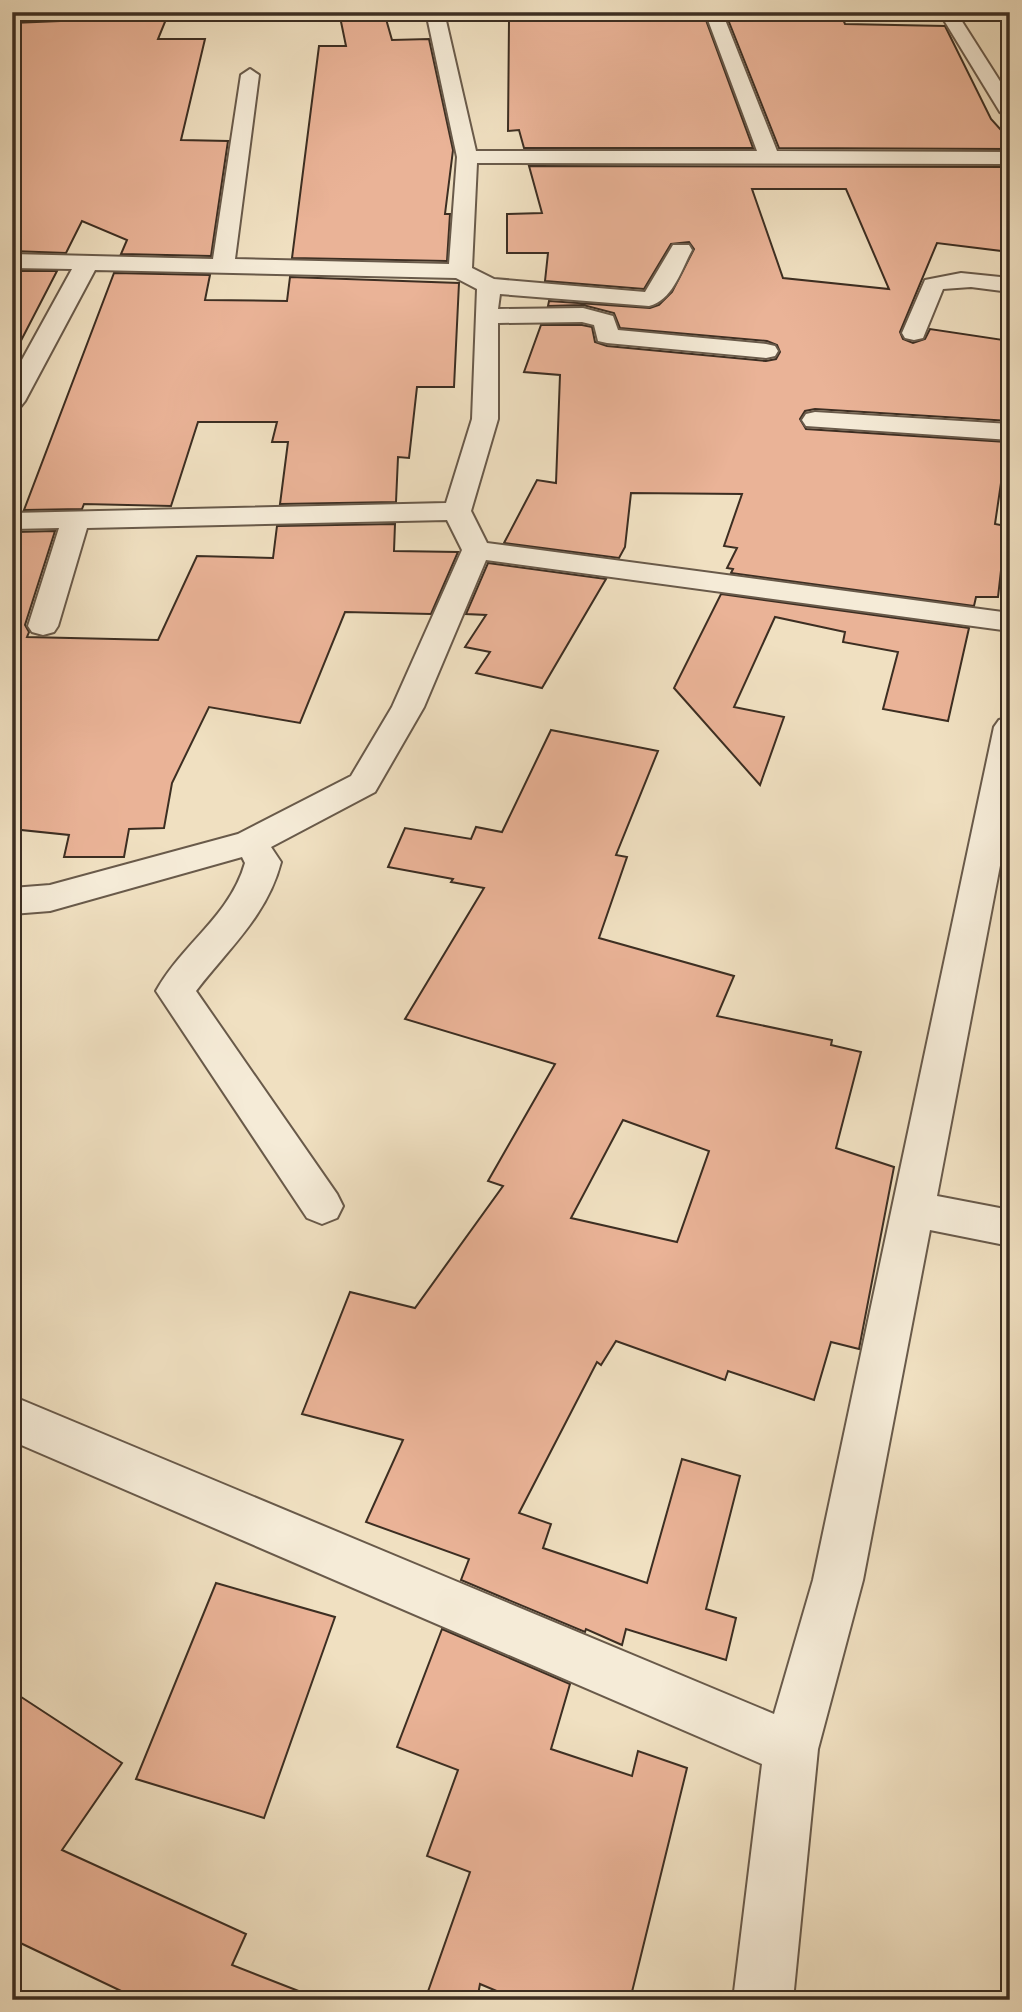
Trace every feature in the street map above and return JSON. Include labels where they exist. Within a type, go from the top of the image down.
[{"type":"street","points":[[435,12],[467,156],[460,271]]},
{"type":"street","points":[[713,12],[769,157]]},
{"type":"street","points":[[947,12],[1010,112]]},
{"type":"street","points":[[223,264],[250,75]]},
{"type":"street","points":[[467,156],[1010,158]]},
{"type":"street","points":[[12,261],[460,271],[489,286],[649,299],[657,294],[681,250]]},
{"type":"street","points":[[12,401],[87,263]]},
{"type":"street","points":[[914,333],[933,285],[945,280],[962,280],[1010,285]]},
{"type":"street","points":[[12,901],[50,898],[250,843],[363,784],[408,707],[476,550],[457,511],[485,419],[489,286]]},
{"type":"street","points":[[486,316],[583,315],[605,321],[607,335],[766,351]]},
{"type":"street","points":[[815,420],[1010,432]]},
{"type":"street","points":[[12,521],[457,511]]},
{"type":"street","points":[[43,626],[75,519]]},
{"type":"street","points":[[476,550],[1010,622]]},
{"type":"street","points":[[763,2000],[791,1749],[838,1580],[1010,727]]},
{"type":"street","points":[[250,843],[263,862],[260,878],[250,901],[175,991],[322,1206]]},
{"type":"street","points":[[914,1209],[1010,1228]]},
{"type":"street","points":[[12,1418],[791,1749]]},
{"type":"building","points":[[63,12],[169,12],[158,39],[205,39],[181,140],[228,141],[211,256],[121,254],[127,240],[82,221],[66,253],[12,251],[12,23],[60,21]]},
{"type":"building","points":[[339,12],[384,12],[392,40],[429,39],[453,150],[445,214],[450,214],[447,261],[292,258],[319,46],[346,46]]},
{"type":"building","points":[[703,12],[753,148],[524,148],[519,130],[508,131],[509,20],[526,20],[525,14]]},
{"type":"building","points":[[725,12],[840,12],[845,24],[945,26],[991,119],[1010,140],[1010,149],[779,148]]},
{"type":"building","points":[[529,166],[1010,167],[1010,252],[937,243],[900,332],[903,339],[913,343],[925,339],[930,329],[1010,341],[1010,421],[815,409],[805,411],[800,419],[806,429],[1007,442],[995,524],[1006,526],[998,597],[976,597],[974,606],[731,573],[733,569],[727,568],[737,548],[724,546],[742,494],[631,493],[625,547],[619,558],[504,543],[537,480],[556,483],[560,375],[524,372],[541,325],[592,327],[595,342],[607,346],[766,361],[776,359],[780,352],[777,345],[767,341],[620,328],[614,313],[583,305],[548,306],[549,301],[650,308],[659,305],[672,292],[694,249],[689,242],[671,244],[644,289],[545,281],[548,253],[507,253],[507,214],[542,213]],"holes":[[[752,189],[846,189],[889,289],[783,278]]]},
{"type":"building","points":[[12,271],[57,271],[12,358]]},
{"type":"building","points":[[114,273],[210,275],[205,300],[287,301],[290,277],[459,283],[454,387],[417,387],[409,458],[398,457],[396,502],[280,504],[288,442],[272,442],[277,422],[198,422],[171,506],[84,504],[82,509],[24,510]]},
{"type":"building","points":[[395,524],[394,551],[458,552],[431,614],[345,612],[300,723],[209,707],[172,783],[164,828],[129,829],[124,857],[64,857],[69,835],[12,829],[12,540],[16,532],[55,531],[25,625],[29,632],[27,637],[158,640],[197,556],[273,558],[277,526]]},
{"type":"building","points":[[488,563],[606,579],[542,688],[476,673],[490,652],[465,647],[486,615],[466,614]]},
{"type":"building","points":[[721,594],[969,628],[948,721],[883,709],[898,652],[843,642],[845,632],[775,617],[734,707],[784,717],[760,785],[674,688]]},
{"type":"building","points":[[551,730],[658,751],[616,855],[627,857],[599,938],[734,976],[717,1016],[832,1040],[831,1045],[861,1052],[836,1148],[894,1167],[859,1349],[831,1342],[814,1400],[728,1371],[725,1380],[616,1341],[601,1365],[597,1362],[519,1513],[551,1524],[543,1548],[647,1583],[682,1459],[740,1476],[706,1609],[736,1618],[726,1660],[626,1629],[622,1645],[461,1580],[469,1559],[366,1522],[403,1440],[302,1414],[350,1292],[415,1308],[503,1186],[488,1181],[555,1064],[405,1019],[484,888],[451,882],[453,879],[388,867],[405,828],[471,839],[476,827],[502,832]],"holes":[[[623,1120],[709,1151],[677,1242],[571,1218]]]},
{"type":"building","points":[[216,1583],[335,1617],[264,1818],[136,1779]]},
{"type":"building","points":[[442,1629],[570,1684],[551,1749],[632,1776],[638,1751],[687,1768],[630,2000],[518,2000],[480,1984],[477,2000],[425,2000],[470,1872],[427,1856],[458,1770],[397,1747]]},
{"type":"building","points":[[12,1691],[122,1763],[62,1850],[246,1934],[232,1965],[314,1997],[314,2000],[140,2000],[12,1939]]}]
